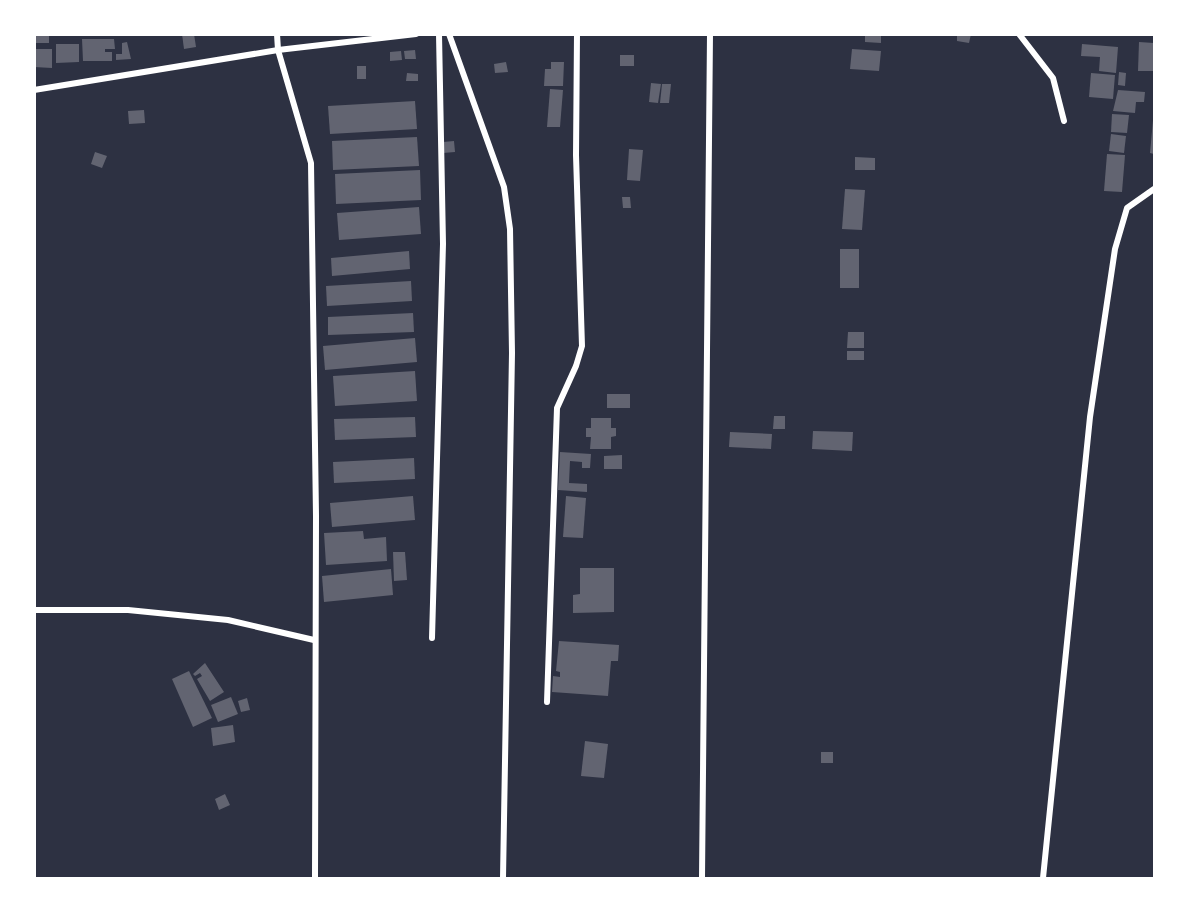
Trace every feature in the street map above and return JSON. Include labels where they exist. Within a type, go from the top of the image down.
[{"type":"street","points":[[277,34],[278,50],[311,163],[316,516],[315,879]]},
{"type":"street","points":[[34,90],[278,50],[416,34]]},
{"type":"street","points":[[432,638],[443,244],[439,34]]},
{"type":"street","points":[[449,34],[504,187],[510,229],[512,353],[503,879]]},
{"type":"street","points":[[547,702],[557,408],[576,366],[582,346],[576,155],[577,34]]},
{"type":"street","points":[[702,879],[710,34]]},
{"type":"street","points":[[1019,34],[1053,78],[1064,121]]},
{"type":"street","points":[[1043,879],[1090,417],[1115,249],[1127,208],[1155,189]]},
{"type":"street","points":[[34,610],[128,610],[228,620],[314,640]]},
{"type":"building","points":[[34,34],[49,34],[49,43],[34,43]]},
{"type":"building","points":[[182,34],[194,34],[196,47],[184,49]]},
{"type":"building","points":[[865,34],[881,34],[881,43],[865,42]]},
{"type":"building","points":[[957,34],[971,34],[969,43],[957,41]]},
{"type":"building","points":[[82,39],[114,39],[115,49],[105,49],[105,52],[112,52],[112,61],[83,61]]},
{"type":"building","points":[[127,42],[131,59],[116,60],[116,54],[122,54],[122,43]]},
{"type":"building","points":[[1139,42],[1154,43],[1154,71],[1138,71]]},
{"type":"building","points":[[56,44],[79,44],[79,62],[56,63]]},
{"type":"building","points":[[1082,44],[1118,47],[1116,73],[1099,71],[1100,57],[1081,56]]},
{"type":"building","points":[[34,49],[52,49],[52,68],[34,67]]},
{"type":"building","points":[[852,49],[881,51],[879,71],[850,69]]},
{"type":"building","points":[[415,50],[416,59],[405,59],[404,51]]},
{"type":"building","points":[[401,51],[402,60],[390,61],[390,52]]},
{"type":"building","points":[[620,55],[634,55],[634,66],[620,66]]},
{"type":"building","points":[[506,62],[508,72],[495,73],[494,64]]},
{"type":"building","points":[[551,62],[564,62],[563,86],[544,86],[545,69],[551,69]]},
{"type":"building","points":[[357,66],[366,66],[366,79],[357,79]]},
{"type":"building","points":[[1119,72],[1126,73],[1125,86],[1118,85]]},
{"type":"building","points":[[407,73],[418,74],[418,81],[406,81]]},
{"type":"building","points":[[1091,73],[1115,75],[1113,99],[1089,97]]},
{"type":"building","points":[[651,83],[661,84],[658,103],[649,102]]},
{"type":"building","points":[[662,84],[671,84],[669,103],[660,103]]},
{"type":"building","points":[[550,89],[563,90],[560,127],[547,127]]},
{"type":"building","points":[[1118,90],[1145,92],[1144,102],[1136,102],[1135,113],[1113,111]]},
{"type":"building","points":[[415,101],[417,129],[330,134],[328,106]]},
{"type":"building","points":[[144,110],[145,123],[129,124],[128,111]]},
{"type":"building","points":[[1112,114],[1129,115],[1127,133],[1111,132]]},
{"type":"building","points":[[1154,120],[1154,154],[1150,153]]},
{"type":"building","points":[[1111,134],[1126,136],[1124,153],[1109,151]]},
{"type":"building","points":[[417,137],[419,166],[333,170],[332,141]]},
{"type":"building","points":[[454,141],[455,152],[443,153],[443,142]]},
{"type":"building","points":[[629,149],[643,150],[640,181],[627,180]]},
{"type":"building","points":[[95,152],[107,156],[102,168],[91,164]]},
{"type":"building","points":[[1107,154],[1125,155],[1122,192],[1104,191]]},
{"type":"building","points":[[855,157],[875,158],[875,170],[855,170]]},
{"type":"building","points":[[420,170],[421,200],[336,204],[335,174]]},
{"type":"building","points":[[845,189],[865,190],[862,230],[842,229]]},
{"type":"building","points":[[622,197],[630,197],[631,208],[623,208]]},
{"type":"building","points":[[419,207],[421,234],[339,240],[337,213]]},
{"type":"building","points":[[840,249],[859,249],[859,288],[840,288]]},
{"type":"building","points":[[409,251],[410,269],[332,276],[331,258]]},
{"type":"building","points":[[411,281],[412,301],[327,306],[326,286]]},
{"type":"building","points":[[413,313],[414,332],[328,335],[328,317]]},
{"type":"building","points":[[848,332],[864,332],[864,348],[847,348]]},
{"type":"building","points":[[415,338],[417,362],[325,370],[323,346]]},
{"type":"building","points":[[847,351],[864,351],[864,360],[847,360]]},
{"type":"building","points":[[415,371],[417,401],[335,406],[333,376]]},
{"type":"building","points":[[607,394],[630,394],[630,408],[607,408]]},
{"type":"building","points":[[774,416],[785,416],[785,429],[773,429]]},
{"type":"building","points":[[415,417],[416,437],[335,440],[334,419]]},
{"type":"building","points":[[591,418],[611,418],[611,428],[616,428],[616,436],[611,437],[611,449],[590,449],[591,437],[586,437],[586,428],[591,428]]},
{"type":"building","points":[[813,431],[853,432],[852,451],[812,449]]},
{"type":"building","points":[[730,432],[772,434],[771,449],[729,447]]},
{"type":"building","points":[[560,452],[591,454],[590,468],[582,468],[582,462],[570,461],[569,483],[587,484],[587,492],[558,490]]},
{"type":"building","points":[[622,455],[622,469],[604,469],[604,456]]},
{"type":"building","points":[[414,458],[415,479],[334,483],[333,462]]},
{"type":"building","points":[[413,496],[415,520],[332,527],[330,503]]},
{"type":"building","points":[[566,496],[586,498],[583,538],[563,537]]},
{"type":"building","points":[[363,531],[364,539],[386,537],[387,561],[326,565],[324,533]]},
{"type":"building","points":[[393,552],[405,552],[407,580],[394,581]]},
{"type":"building","points":[[580,568],[614,568],[614,612],[573,613],[573,595],[580,594]]},
{"type":"building","points":[[391,569],[393,595],[324,602],[322,576]]},
{"type":"building","points":[[559,641],[619,645],[618,661],[611,661],[608,696],[552,692],[553,676],[560,677],[560,672],[556,671]]},
{"type":"building","points":[[205,663],[224,692],[210,701],[197,679],[202,676],[200,673],[195,676],[193,674]]},
{"type":"building","points":[[189,671],[212,718],[193,727],[172,679]]},
{"type":"building","points":[[231,697],[238,714],[218,722],[211,705]]},
{"type":"building","points":[[247,698],[250,710],[241,712],[238,701]]},
{"type":"building","points":[[233,725],[235,742],[213,746],[211,728]]},
{"type":"building","points":[[585,741],[608,744],[604,778],[581,776]]},
{"type":"building","points":[[821,752],[833,752],[833,763],[821,763]]},
{"type":"building","points":[[225,794],[230,805],[219,810],[215,799]]}]
